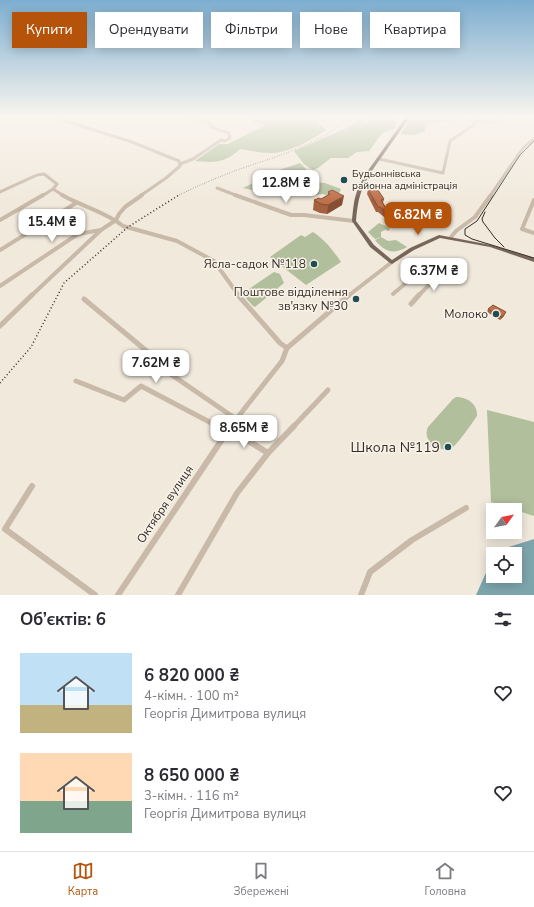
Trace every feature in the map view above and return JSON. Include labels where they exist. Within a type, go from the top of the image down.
[{"type":"main road","points":[[390,145],[358,192],[354,221],[372,246],[392,262],[434,238],[439,236],[451,237],[491,246],[534,260]]},
{"type":"main road","points":[[491,246],[503,246],[534,256]]},
{"type":"street","points":[[139,145],[179,161],[180,166]]},
{"type":"street","points":[[0,326],[102,230],[116,220],[117,215],[126,206],[180,166],[214,145]]},
{"type":"street","points":[[379,159],[443,173],[449,145]]},
{"type":"street","points":[[451,237],[456,231],[475,217],[523,148],[527,145]]},
{"type":"street","points":[[0,192],[37,175],[44,174],[57,184],[53,189],[0,220]]},
{"type":"street","points":[[217,188],[291,215],[304,215],[354,221]]},
{"type":"street","points":[[53,189],[76,203],[116,220],[119,224],[134,230],[177,241],[214,262],[250,310],[280,343],[287,348]]},
{"type":"street","points":[[534,201],[522,229],[534,233]]},
{"type":"street","points":[[0,250],[76,203]]},
{"type":"street","points":[[0,286],[78,234],[90,230],[102,230]]},
{"type":"street","name":"Октября вулиця","points":[[118,595],[228,430],[282,361],[287,348],[367,280],[392,262]]},
{"type":"street","points":[[425,282],[435,274]]},
{"type":"street","points":[[393,294],[414,277],[430,284],[411,304]]},
{"type":"street","points":[[84,299],[149,353],[169,373],[236,419]]},
{"type":"street","points":[[76,381],[124,400],[141,386],[228,430],[268,453]]},
{"type":"street","points":[[178,595],[236,493],[268,453],[328,390]]},
{"type":"street","points":[[32,486],[5,529],[95,595]]},
{"type":"street","points":[[360,595],[370,572],[412,540],[466,508]]},
{"type":"green space","points":[[218,145],[301,145],[276,153],[265,153],[240,149],[235,154],[219,161],[195,161]]},
{"type":"green space","points":[[308,145],[374,145],[369,151],[357,152],[348,158],[331,158],[313,170],[304,164],[294,151]]},
{"type":"green space","points":[[300,163],[306,169],[306,180],[325,183],[341,189],[336,199],[323,194],[307,196],[284,188],[252,190],[243,188],[282,169]]},
{"type":"green space","points":[[379,223],[390,228],[389,231],[385,230],[381,232],[381,237],[375,239],[368,232]]},
{"type":"green space","points":[[313,232],[328,245],[341,262],[306,285],[270,257],[301,235],[305,237]]},
{"type":"green space","points":[[381,237],[388,241],[396,240],[407,247],[398,251],[386,250],[375,240]]},
{"type":"green space","points":[[274,272],[280,274],[284,283],[255,307],[253,306],[243,293]]},
{"type":"green space","points":[[456,397],[464,398],[471,402],[476,408],[477,416],[453,447],[450,449],[443,449],[430,442],[427,436],[427,430],[428,427]]},
{"type":"green space","points":[[487,410],[534,422],[534,516],[522,512],[522,503],[491,502]]},
{"type":"water","points":[[534,539],[534,595],[476,595],[486,573],[486,583],[522,583],[522,547],[509,547]]},
{"type":"building","points":[[375,188],[384,199],[381,200],[387,210],[395,208],[405,214],[394,218],[378,207],[368,189]]},
{"type":"building","points":[[332,190],[344,196],[328,205],[321,204],[314,200],[319,198],[321,199],[330,194],[328,192]]},
{"type":"building","points":[[493,305],[506,312],[502,317],[488,309]]},
{"type":"tram line","points":[[530,145],[520,155],[477,221],[465,229],[465,235],[472,239],[534,258]]},
{"type":"tram line","points":[[485,212],[482,219],[483,222],[504,247]]},
{"type":"railway","points":[[179,195],[199,185],[306,145]]},
{"type":"railway","points":[[0,383],[31,347],[64,283],[128,227],[179,195]]},
{"type":"place","name":"Будьоннiвська районна адміністрація","points":[[344,180]]},
{"type":"place","name":"Ясла-садок №118","points":[[314,264]]},
{"type":"place","name":"Поштове відділення зв'язку №30","points":[[356,299]]},
{"type":"place","name":"Молоко","points":[[496,314]]},
{"type":"place","name":"Школа №119","points":[[448,447]]}]
